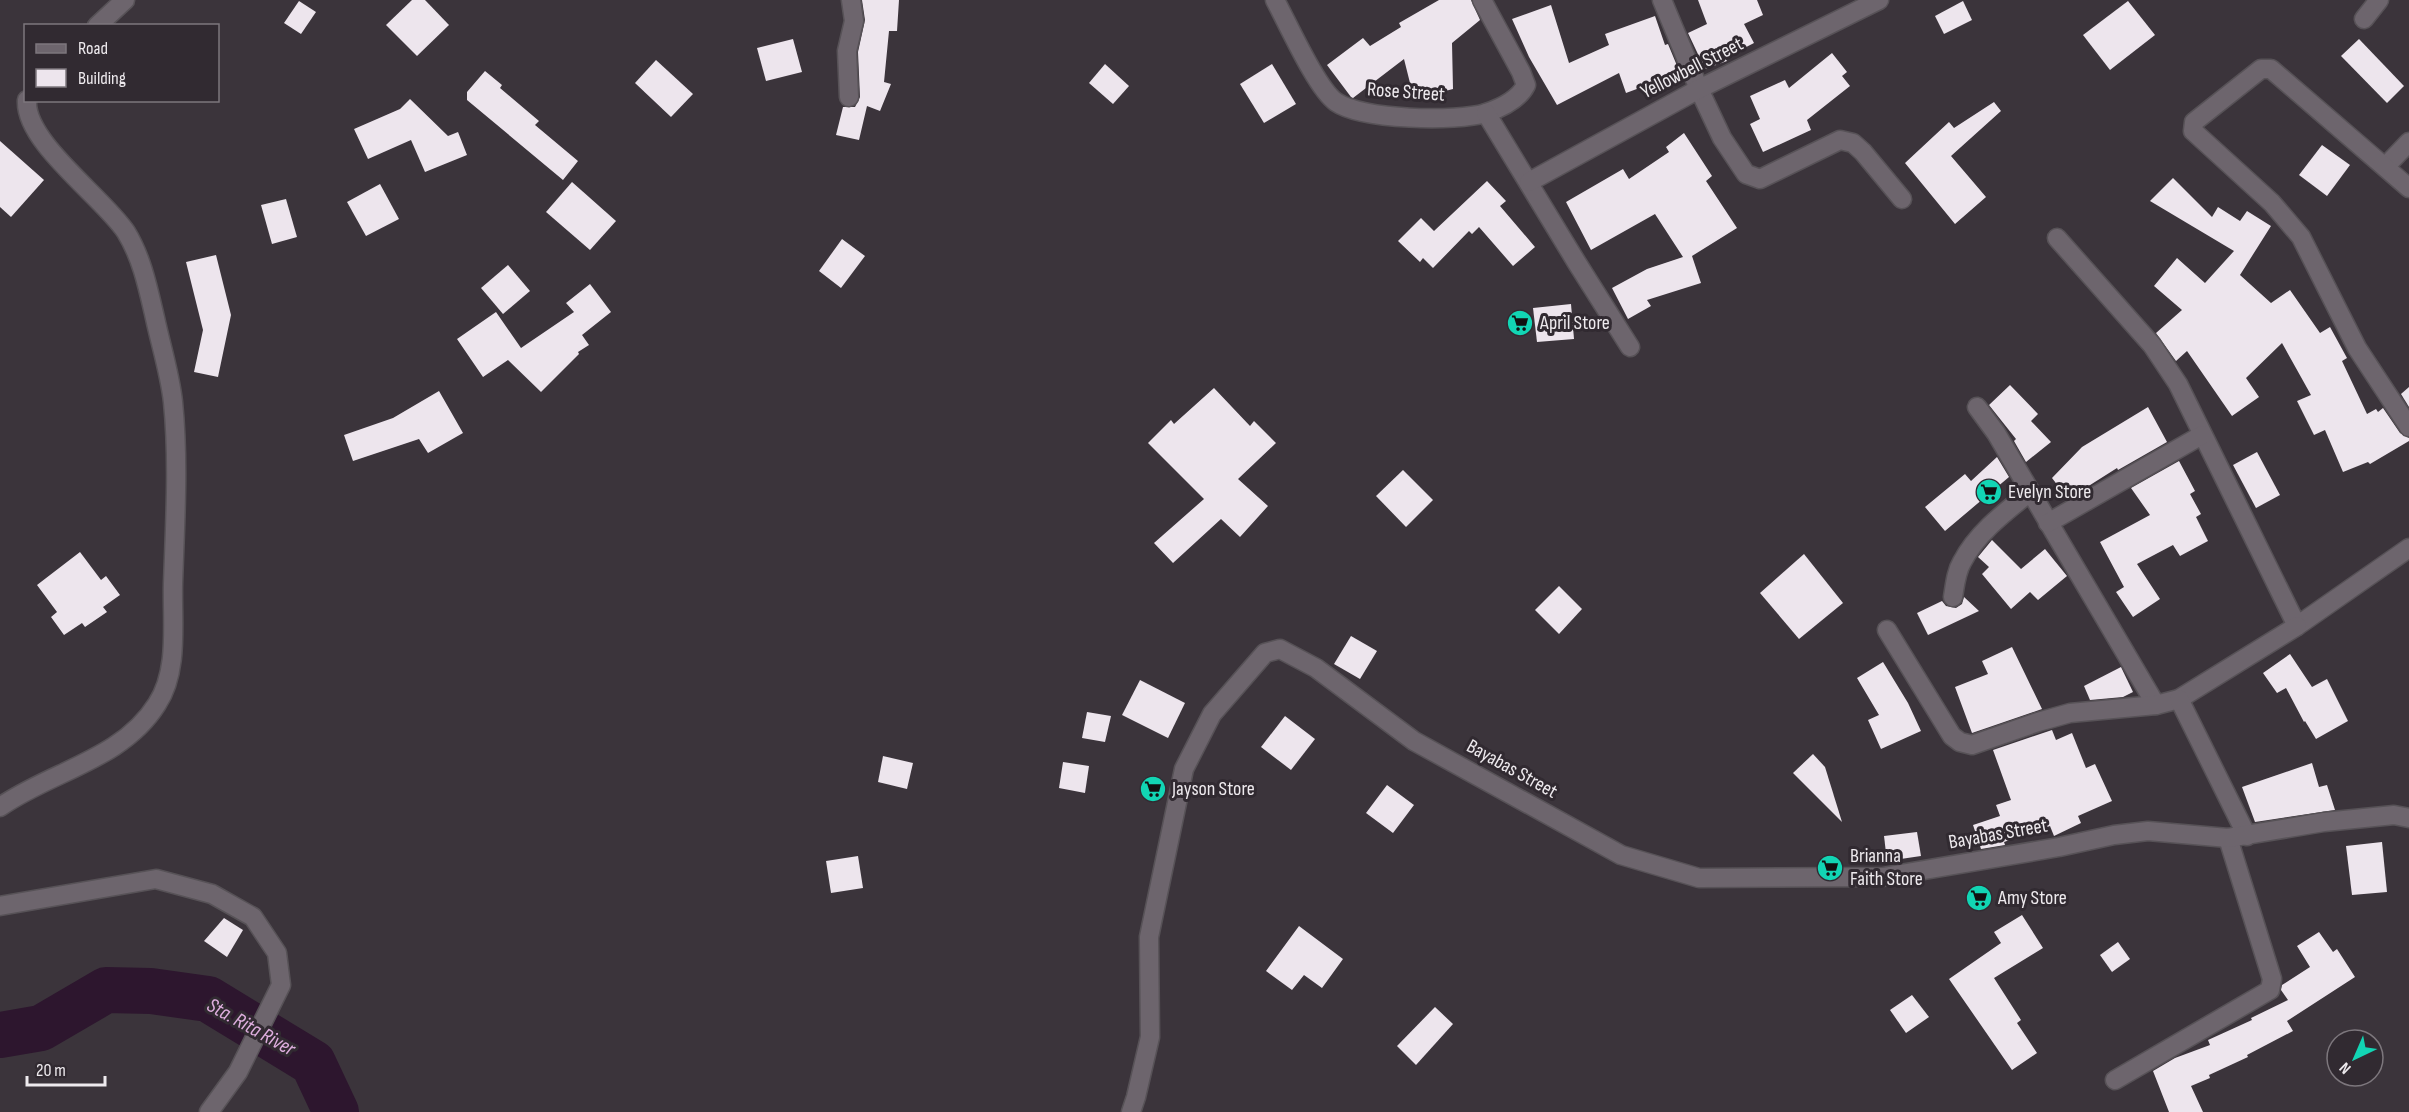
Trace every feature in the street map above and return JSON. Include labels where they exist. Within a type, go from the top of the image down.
[{"type":"street","points":[[100,24],[126,0]]},
{"type":"street","points":[[849,97],[847,51],[854,21],[851,0]]},
{"type":"street","name":"Rose Street","points":[[1275,0],[1325,92],[1338,103],[1359,112],[1422,118],[1452,118],[1486,112],[1521,95],[1526,85],[1521,72],[1482,0]]},
{"type":"street","points":[[1662,0],[1722,138],[1746,174],[1760,180],[1840,140],[1853,143],[1863,152],[1902,199]]},
{"type":"street","name":"Yellowbell Street","points":[[1529,182],[1699,89],[1879,0]]},
{"type":"street","points":[[2364,19],[2379,0]]},
{"type":"street","points":[[2409,188],[2271,69],[2261,69],[2194,122],[2193,131],[2272,203],[2301,237],[2357,348],[2409,427]]},
{"type":"street","points":[[0,807],[22,792],[92,760],[139,729],[159,702],[171,672],[176,479],[173,402],[151,302],[140,260],[126,232],[108,209],[64,165],[32,125],[28,115],[27,102]]},
{"type":"street","points":[[1486,112],[1577,264],[1630,347]]},
{"type":"street","points":[[2386,166],[2409,142]]},
{"type":"street","points":[[2057,238],[2152,345],[2178,384],[2297,626]]},
{"type":"street","points":[[1977,407],[1996,433],[2156,705]]},
{"type":"street","points":[[2048,523],[2202,435]]},
{"type":"street","points":[[1953,597],[1962,561],[1997,518],[2030,492]]},
{"type":"street","points":[[1887,630],[1952,736],[1960,742],[1972,745],[2070,713],[2156,705],[2179,699],[2297,626],[2409,548]]},
{"type":"street","name":"Bayabas Street","points":[[1131,1112],[1150,1037],[1149,938],[1184,769],[1212,714],[1265,653],[1275,649],[1280,649],[1317,668],[1414,741],[1621,855],[1699,878],[1883,877],[2059,847],[2114,835],[2148,831],[2228,838],[2324,822],[2394,815],[2409,818]]},
{"type":"street","points":[[2179,699],[2247,836]]},
{"type":"street","points":[[2115,1080],[2270,990],[2272,979],[2228,838]]},
{"type":"street","points":[[0,906],[156,879],[212,894],[253,917],[277,953],[281,985],[238,1072],[208,1112]]},
{"type":"building","points":[[412,0],[425,0],[449,25],[417,56],[386,25]]},
{"type":"building","points":[[862,0],[899,0],[897,31],[889,31],[884,82],[891,84],[880,111],[867,106],[859,140],[836,135],[843,107],[855,107],[860,97],[858,52],[865,20]]},
{"type":"building","points":[[1439,0],[1471,0],[1480,20],[1452,43],[1453,89],[1414,99],[1404,59],[1353,98],[1351,97],[1327,65],[1363,38],[1370,46],[1401,27],[1399,23]]},
{"type":"building","points":[[1698,0],[1757,0],[1763,15],[1744,24],[1754,43],[1725,58],[1727,61],[1705,69],[1688,33],[1707,24]]},
{"type":"building","points":[[299,1],[316,12],[301,34],[284,23]]},
{"type":"building","points":[[1963,1],[1972,20],[1944,34],[1935,16]]},
{"type":"building","points":[[2128,1],[2155,35],[2110,70],[2083,35]]},
{"type":"building","points":[[1551,5],[1569,63],[1609,45],[1605,34],[1655,16],[1665,45],[1668,44],[1680,73],[1626,93],[1619,73],[1557,105],[1529,57],[1512,19]]},
{"type":"building","points":[[793,39],[802,72],[766,81],[757,48]]},
{"type":"building","points":[[2359,39],[2404,86],[2387,103],[2341,56]]},
{"type":"building","points":[[1832,53],[1847,72],[1842,76],[1850,86],[1807,120],[1811,130],[1763,152],[1750,124],[1760,119],[1750,96],[1785,80],[1789,88]]},
{"type":"building","points":[[656,60],[693,94],[671,117],[635,83]]},
{"type":"building","points":[[1105,64],[1129,86],[1113,104],[1089,83]]},
{"type":"building","points":[[1272,64],[1296,104],[1264,123],[1240,84]]},
{"type":"building","points":[[485,71],[502,85],[500,88],[539,121],[535,125],[578,161],[563,180],[467,100],[467,92]]},
{"type":"building","points":[[410,99],[448,136],[458,132],[467,155],[425,172],[411,140],[368,159],[354,129],[400,109]]},
{"type":"building","points":[[1994,102],[2001,111],[1951,156],[1986,197],[1955,224],[1905,163],[1949,122],[1954,128]]},
{"type":"building","points":[[1684,133],[1712,176],[1706,181],[1737,228],[1692,256],[1701,283],[1647,300],[1651,306],[1628,319],[1612,288],[1647,269],[1683,257],[1655,214],[1591,250],[1566,202],[1623,169],[1629,179],[1669,152],[1666,147]]},
{"type":"building","points":[[0,141],[44,180],[11,217],[0,207]]},
{"type":"building","points":[[2322,145],[2350,165],[2327,196],[2299,175]]},
{"type":"building","points":[[2173,178],[2212,217],[2218,207],[2240,221],[2247,211],[2271,226],[2240,275],[2271,303],[2290,290],[2320,333],[2330,327],[2347,358],[2342,361],[2367,414],[2376,409],[2378,412],[2383,408],[2400,433],[2409,438],[2409,441],[2370,464],[2368,462],[2343,472],[2325,430],[2314,435],[2297,401],[2311,395],[2282,343],[2246,378],[2259,397],[2232,416],[2187,351],[2176,361],[2156,333],[2182,310],[2154,286],[2177,258],[2205,283],[2234,251],[2150,201]]},
{"type":"building","points":[[1487,181],[1506,201],[1500,206],[1535,247],[1513,266],[1479,227],[1472,234],[1469,231],[1433,268],[1423,258],[1420,262],[1398,241],[1421,218],[1434,231]]},
{"type":"building","points":[[572,182],[616,221],[590,250],[546,212]]},
{"type":"building","points":[[380,184],[399,219],[366,236],[347,202]]},
{"type":"building","points":[[286,199],[297,237],[272,244],[261,205]]},
{"type":"building","points":[[842,239],[865,256],[841,288],[819,271]]},
{"type":"building","points":[[216,255],[231,315],[218,377],[194,372],[203,330],[186,262]]},
{"type":"building","points":[[508,265],[530,291],[503,314],[481,288]]},
{"type":"building","points":[[590,284],[611,312],[582,335],[589,345],[578,352],[579,354],[541,392],[508,360],[483,377],[457,339],[496,312],[521,348],[574,312],[566,303]]},
{"type":"building","points":[[1571,304],[1574,339],[1537,342],[1533,308]]},
{"type":"building","points":[[2010,385],[2038,414],[2031,421],[2051,442],[2026,462],[2014,441],[2016,439],[1989,405]]},
{"type":"building","points":[[2409,387],[2409,407],[2401,394]]},
{"type":"building","points":[[1214,388],[1250,426],[1254,421],[1276,443],[1238,479],[1268,506],[1240,537],[1221,519],[1173,563],[1154,543],[1204,499],[1148,443],[1171,420],[1174,424]]},
{"type":"building","points":[[439,391],[463,433],[428,453],[419,439],[353,461],[344,435],[393,418]]},
{"type":"building","points":[[2148,407],[2167,442],[2118,470],[2117,468],[2068,499],[2052,478],[2082,447]]},
{"type":"building","points":[[2257,452],[2280,495],[2256,508],[2233,465]]},
{"type":"building","points":[[1997,457],[2009,477],[1945,531],[1925,507],[1965,474],[1971,481]]},
{"type":"building","points":[[2179,461],[2195,491],[2190,494],[2201,514],[2196,517],[2208,541],[2180,556],[2173,545],[2137,564],[2160,599],[2133,617],[2116,592],[2124,587],[2100,542],[2150,515],[2131,488]]},
{"type":"building","points":[[1403,470],[1433,500],[1406,527],[1376,496]]},
{"type":"building","points":[[1992,540],[2021,569],[2045,549],[2067,576],[2038,600],[2030,592],[2011,609],[1982,574],[1989,567],[1978,557]]},
{"type":"building","points":[[80,552],[101,580],[106,576],[120,595],[103,607],[107,612],[85,627],[82,623],[64,635],[51,617],[57,612],[37,585]]},
{"type":"building","points":[[1804,554],[1843,603],[1799,639],[1760,593]]},
{"type":"building","points":[[1559,586],[1582,609],[1559,634],[1535,610]]},
{"type":"building","points":[[1964,597],[1979,611],[1928,635],[1917,613],[1942,601],[1946,606],[1956,608],[1962,604]]},
{"type":"building","points":[[1351,636],[1377,651],[1360,679],[1334,664]]},
{"type":"building","points":[[2012,647],[2042,709],[1972,733],[1955,687],[1988,674],[1982,661]]},
{"type":"building","points":[[2290,654],[2312,687],[2327,679],[2348,721],[2316,739],[2286,688],[2277,693],[2263,673]]},
{"type":"building","points":[[1883,662],[1908,703],[1921,731],[1881,749],[1868,720],[1879,715],[1857,678]]},
{"type":"building","points":[[2121,667],[2133,692],[2123,697],[2090,700],[2084,686]]},
{"type":"building","points":[[1140,680],[1185,703],[1168,738],[1122,715]]},
{"type":"building","points":[[1087,712],[1111,716],[1105,742],[1082,738]]},
{"type":"building","points":[[1285,716],[1315,739],[1291,770],[1261,747]]},
{"type":"building","points":[[2052,730],[2056,740],[2072,733],[2086,768],[2095,764],[2112,801],[2078,816],[2081,823],[2054,836],[2050,826],[2004,842],[2005,845],[1981,849],[1973,825],[2000,816],[1996,805],[2011,800],[1993,750]]},
{"type":"building","points":[[1813,754],[1825,767],[1842,822],[1793,773]]},
{"type":"building","points":[[883,756],[913,763],[907,789],[878,782]]},
{"type":"building","points":[[1063,762],[1089,766],[1085,793],[1059,788]]},
{"type":"building","points":[[2312,763],[2319,787],[2327,785],[2335,810],[2255,822],[2242,787]]},
{"type":"building","points":[[1387,785],[1414,805],[1393,833],[1366,813]]},
{"type":"building","points":[[1917,832],[1921,856],[1887,861],[1884,836]]},
{"type":"building","points":[[2382,842],[2387,892],[2352,895],[2346,846]]},
{"type":"building","points":[[858,856],[863,888],[831,893],[826,861]]},
{"type":"building","points":[[2022,915],[2043,948],[1994,978],[2021,1020],[2017,1023],[2037,1053],[2012,1070],[1949,979],[2001,943],[1994,932]]},
{"type":"building","points":[[224,918],[243,930],[227,957],[204,941]]},
{"type":"building","points":[[1299,926],[1343,959],[1322,988],[1304,975],[1292,990],[1266,971]]},
{"type":"building","points":[[2319,932],[2333,952],[2337,949],[2355,977],[2287,1021],[2293,1031],[2247,1055],[2248,1057],[2209,1075],[2210,1078],[2191,1086],[2203,1112],[2169,1112],[2153,1071],[2175,1058],[2210,1045],[2208,1040],[2288,1000],[2281,990],[2282,985],[2310,967],[2297,946]]},
{"type":"building","points":[[2118,942],[2130,959],[2112,972],[2100,955]]},
{"type":"building","points":[[1912,995],[1929,1017],[1906,1033],[1890,1010]]},
{"type":"building","points":[[1435,1007],[1453,1024],[1416,1065],[1397,1046]]},
{"type":"waterway","name":"Sta. Rita River","points":[[0,1035],[41,1028],[106,990],[151,991],[208,999],[313,1063],[336,1112]]},
{"type":"place","name":"April Store","points":[[1520,323]]},
{"type":"place","name":"Evelyn Store","points":[[1989,492]]},
{"type":"place","name":"Jayson Store","points":[[1153,789]]},
{"type":"place","name":"Brianna Faith Store","points":[[1830,868]]},
{"type":"place","name":"Amy Store","points":[[1979,898]]}]
